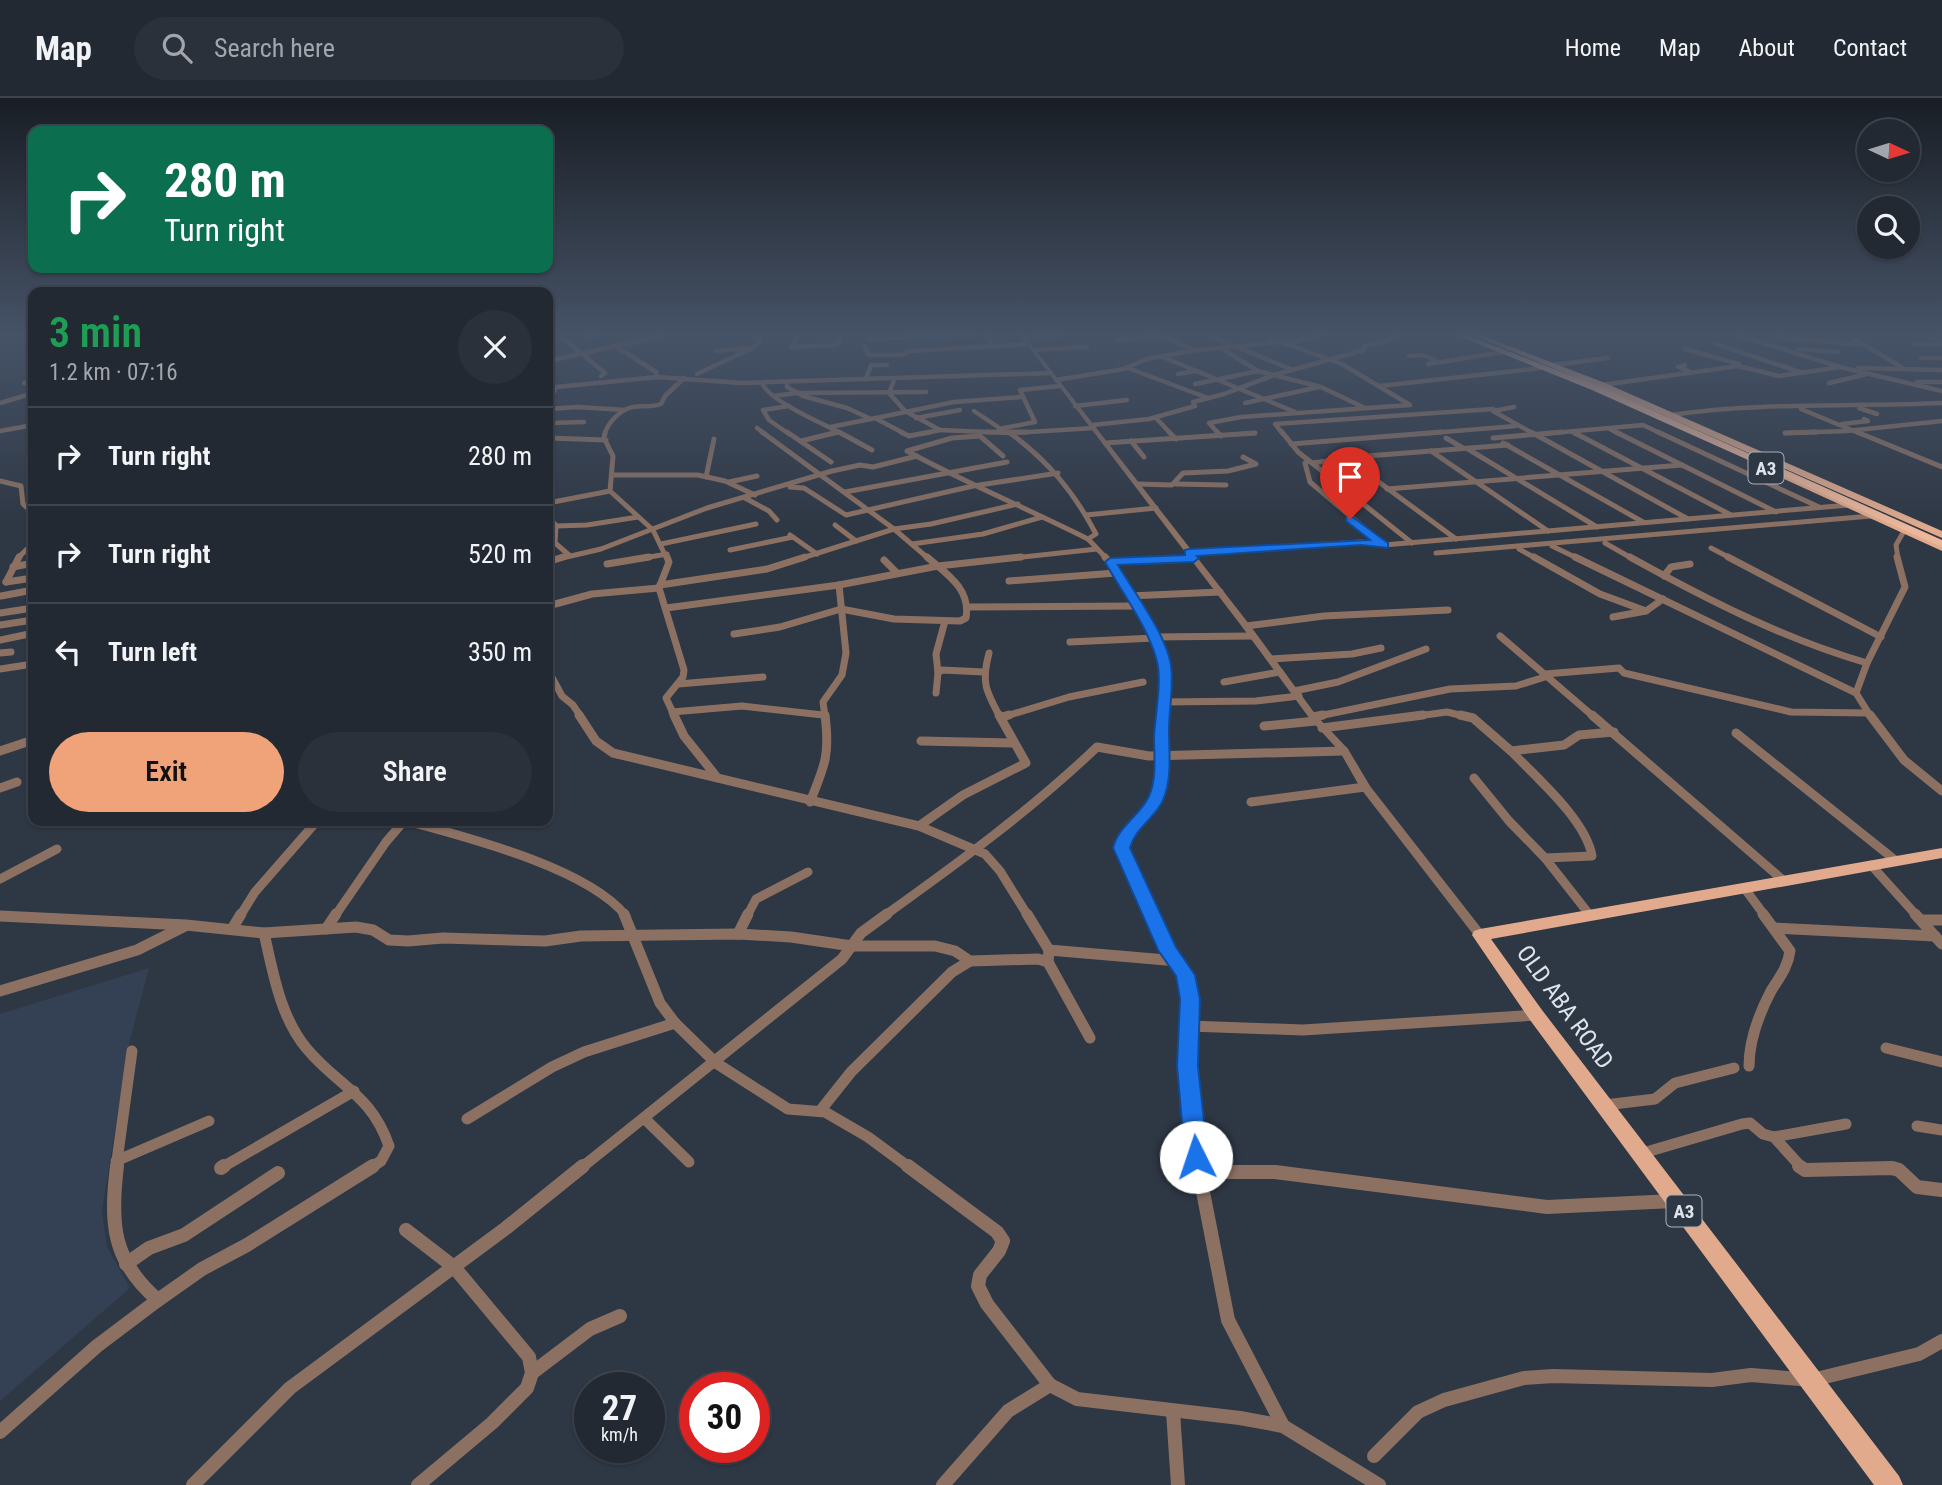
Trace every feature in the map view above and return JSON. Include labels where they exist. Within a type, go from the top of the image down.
[{"type":"highway","points":[[1625,399],[1942,546]]},
{"type":"highway","points":[[1750,456],[1942,537]]},
{"type":"main road","name":"A3","points":[[1624,399],[1871,516],[1942,546]]},
{"type":"main road","name":"A3","points":[[1629,399],[1942,537]]},
{"type":"main road","name":"OLD ABA ROAD","points":[[1890,1485],[1676,1201],[1643,1153],[1536,1015],[1480,935],[1942,853]]},
{"type":"street","points":[[610,491],[614,475],[612,448],[604,438],[606,427],[625,410],[635,406],[651,408],[661,404],[664,399]]},
{"type":"street","points":[[778,399],[872,450]]},
{"type":"street","points":[[815,399],[847,408],[909,436],[940,430],[980,434],[1003,456]]},
{"type":"street","points":[[894,399],[905,411],[940,430]]},
{"type":"street","points":[[830,428],[954,402],[998,399]]},
{"type":"street","points":[[1022,399],[1034,424],[952,438],[907,451],[973,486],[1018,504],[1088,539],[1110,562],[1154,638],[1164,661],[1166,678],[1162,702],[1161,780],[1156,799],[1124,837],[1122,848],[1167,950],[1178,961],[1185,975],[1190,999],[1188,1066],[1194,1111],[1193,1142],[1227,1320],[1287,1428]]},
{"type":"street","points":[[1070,399],[1247,626],[1317,722],[1344,751],[1365,787],[1480,935]]},
{"type":"street","points":[[1010,433],[1156,418],[1195,406],[1193,402],[1207,399]]},
{"type":"street","points":[[1263,399],[1297,413]]},
{"type":"street","points":[[1245,403],[1271,399]]},
{"type":"street","points":[[1347,399],[1367,408]]},
{"type":"street","points":[[1221,436],[1209,423],[1233,418],[1410,405],[1398,399]]},
{"type":"street","points":[[1075,405],[1127,400]]},
{"type":"street","points":[[1671,415],[1728,407],[1942,403]]},
{"type":"street","points":[[789,406],[763,410],[769,420],[831,462]]},
{"type":"street","points":[[1854,406],[1877,414]]},
{"type":"street","points":[[553,407],[625,410]]},
{"type":"street","points":[[1412,543],[1310,462],[1275,424],[1514,407]]},
{"type":"street","points":[[1797,407],[1942,467]]},
{"type":"street","points":[[1493,409],[1535,435],[1689,519]]},
{"type":"street","points":[[916,418],[960,410]]},
{"type":"street","points":[[974,411],[1030,446],[1058,473],[1073,492],[1096,534],[1088,539]]},
{"type":"street","points":[[1156,418],[1175,439]]},
{"type":"street","points":[[1840,424],[1867,422],[1864,419]]},
{"type":"street","points":[[1785,433],[1853,430],[1942,421]]},
{"type":"street","points":[[553,423],[584,422]]},
{"type":"street","points":[[1291,444],[1518,425]]},
{"type":"street","points":[[1493,438],[1637,425],[1649,427],[1820,508]]},
{"type":"street","points":[[0,430],[28,426]]},
{"type":"street","points":[[734,634],[780,627],[841,609],[894,619],[963,621],[968,607],[959,584],[938,566],[894,529],[757,428]]},
{"type":"street","points":[[1477,428],[1644,523]]},
{"type":"street","points":[[1608,428],[1776,512]]},
{"type":"street","points":[[801,441],[838,432]]},
{"type":"street","points":[[1571,432],[1733,516]]},
{"type":"street","points":[[1868,436],[1898,432]]},
{"type":"street","points":[[1105,443],[1255,433]]},
{"type":"street","points":[[553,438],[607,440]]},
{"type":"street","points":[[1446,438],[1597,527]]},
{"type":"street","points":[[706,477],[714,439]]},
{"type":"street","points":[[1131,441],[1144,457]]},
{"type":"street","points":[[1384,545],[1310,482],[1305,463],[1508,445]]},
{"type":"street","points":[[1430,451],[1548,531]]},
{"type":"street","points":[[553,560],[601,550],[653,530],[668,521],[819,475],[860,466],[873,467],[917,456]]},
{"type":"street","points":[[1176,484],[1183,473],[1228,471],[1256,464],[1243,457]]},
{"type":"street","points":[[1351,458],[1349,460],[1456,539]]},
{"type":"street","points":[[845,492],[915,480],[944,471],[1007,462]]},
{"type":"street","points":[[1387,489],[1682,465]]},
{"type":"street","points":[[778,487],[804,488],[846,515],[973,486],[1058,473]]},
{"type":"street","points":[[614,475],[671,474],[706,477],[729,482],[755,495]]},
{"type":"street","points":[[729,482],[757,476]]},
{"type":"street","points":[[0,481],[21,486],[28,484]]},
{"type":"street","points":[[1138,484],[1226,485]]},
{"type":"street","points":[[21,486],[23,504],[28,508]]},
{"type":"street","points":[[553,502],[610,491]]},
{"type":"street","points":[[610,491],[653,530],[667,554],[669,567],[660,587],[683,663],[682,677],[666,698],[684,736],[716,776]]},
{"type":"street","points":[[745,498],[769,511],[777,520]]},
{"type":"street","points":[[553,605],[592,594],[660,587],[767,569],[894,529],[931,524],[1018,504]]},
{"type":"street","points":[[1110,562],[1361,541],[1384,545],[1412,543],[1849,505]]},
{"type":"street","points":[[1086,514],[1156,508]]},
{"type":"street","points":[[1436,553],[1603,542],[1752,525],[1871,516]]},
{"type":"street","points":[[556,526],[587,525],[638,517]]},
{"type":"street","points":[[912,544],[983,534],[1042,517]]},
{"type":"street","points":[[553,522],[556,526],[555,543],[569,555]]},
{"type":"street","points":[[662,544],[756,524]]},
{"type":"street","points":[[835,524],[856,541]]},
{"type":"street","points":[[1856,693],[1867,663],[1905,587],[1906,572],[1894,552],[1896,540],[1904,531]]},
{"type":"street","points":[[730,550],[790,535],[817,554]]},
{"type":"street","points":[[1603,542],[1664,576],[1813,647],[1867,663]]},
{"type":"street","points":[[1551,546],[1856,693],[1905,761],[1942,791]]},
{"type":"street","points":[[28,548],[3,583],[1,598],[28,591]]},
{"type":"street","points":[[1517,548],[1600,594],[1646,611]]},
{"type":"street","points":[[1711,548],[1881,637]]},
{"type":"street","points":[[666,608],[839,585],[938,566],[1097,549]]},
{"type":"street","points":[[607,564],[667,554]]},
{"type":"street","points":[[884,560],[896,572]]},
{"type":"street","points":[[1664,576],[1671,566],[1690,564]]},
{"type":"street","points":[[13,567],[28,565]]},
{"type":"street","points":[[1009,581],[1116,573]]},
{"type":"street","points":[[3,583],[28,579]]},
{"type":"street","points":[[810,802],[827,760],[829,745],[822,702],[842,675],[846,653],[839,585]]},
{"type":"street","points":[[1129,596],[1220,592]]},
{"type":"street","points":[[1613,617],[1646,611],[1663,599]]},
{"type":"street","points":[[968,607],[1135,606]]},
{"type":"street","points":[[0,613],[28,609]]},
{"type":"street","points":[[1247,626],[1324,616],[1447,610]]},
{"type":"street","points":[[0,625],[28,621]]},
{"type":"street","points":[[936,693],[938,673],[935,666],[945,621]]},
{"type":"street","points":[[0,640],[28,634]]},
{"type":"street","points":[[1070,642],[1253,636]]},
{"type":"street","points":[[1500,636],[1784,881]]},
{"type":"street","points":[[1271,659],[1352,654],[1381,648]]},
{"type":"street","points":[[1162,702],[1256,701],[1297,694],[1338,682],[1426,649]]},
{"type":"street","points":[[0,653],[11,652]]},
{"type":"street","points":[[919,826],[963,794],[1026,763],[1012,743],[1002,717],[988,697],[984,672],[989,653]]},
{"type":"street","points":[[0,669],[28,665]]},
{"type":"street","points":[[1317,722],[1450,689],[1516,686],[1547,675],[1619,668],[1624,673],[1791,712],[1868,713]]},
{"type":"street","points":[[938,673],[942,670],[984,672]]},
{"type":"street","points":[[1224,682],[1280,672]]},
{"type":"street","points":[[678,684],[763,677]]},
{"type":"street","points":[[553,679],[562,696],[573,705],[596,741],[613,753],[919,826],[985,854],[1000,871],[1049,956],[1090,1038]]},
{"type":"street","points":[[1002,717],[1069,697],[1143,682]]},
{"type":"street","points":[[672,712],[742,706],[823,715]]},
{"type":"street","points":[[1264,726],[1447,712],[1473,719],[1511,751],[1545,786],[1581,830],[1593,850],[1592,856],[1588,857],[1545,859]]},
{"type":"street","points":[[1511,751],[1564,745],[1579,735],[1614,732]]},
{"type":"street","points":[[1736,733],[1895,860]]},
{"type":"street","points":[[921,741],[1012,743]]},
{"type":"street","points":[[0,751],[28,742]]},
{"type":"street","points":[[193,1485],[290,1388],[454,1267],[602,1149],[716,1063],[842,960],[861,933],[976,850],[1060,782],[1097,747],[1162,756],[1344,751]]},
{"type":"street","points":[[1474,778],[1589,914]]},
{"type":"street","points":[[0,788],[17,782]]},
{"type":"street","points":[[1251,802],[1365,787]]},
{"type":"street","points":[[232,929],[255,892],[313,826]]},
{"type":"street","points":[[326,929],[386,842],[400,826]]},
{"type":"street","points":[[424,826],[479,841],[578,879],[617,905],[635,935],[660,1003],[675,1023],[716,1063],[788,1109],[820,1111],[868,1137],[997,1232],[1003,1241],[999,1251],[980,1275],[978,1286],[987,1304],[1051,1385],[1077,1399],[1287,1428],[1378,1485]]},
{"type":"street","points":[[0,879],[57,849]]},
{"type":"street","points":[[1871,865],[1939,940]]},
{"type":"street","points":[[738,934],[756,899],[808,872]]},
{"type":"street","points":[[1745,889],[1790,951],[1790,960],[1769,996],[1752,1037],[1748,1051],[1749,1066]]},
{"type":"street","points":[[0,916],[186,925],[264,933],[356,927],[373,930],[388,940],[408,942],[443,938],[545,941],[581,936],[738,934],[791,937],[852,946],[935,946],[955,951],[970,961]]},
{"type":"street","points":[[1923,920],[1942,920]]},
{"type":"street","points":[[0,991],[137,950],[186,925]]},
{"type":"street","points":[[1775,928],[1939,940]]},
{"type":"street","points":[[0,1432],[97,1346],[158,1300],[202,1269],[247,1245],[381,1161],[389,1146],[384,1125],[376,1111],[305,1047],[282,1001],[264,933]]},
{"type":"street","points":[[820,1111],[851,1072],[953,972],[970,961],[1038,959],[1049,956],[1178,961]]},
{"type":"street","points":[[1188,1026],[1303,1030],[1536,1015]]},
{"type":"street","points":[[467,1119],[552,1067],[584,1052],[675,1023]]},
{"type":"street","points":[[1886,1048],[1942,1062]]},
{"type":"street","points":[[132,1051],[113,1190],[114,1230],[126,1264],[141,1289],[158,1300]]},
{"type":"street","points":[[1605,1105],[1655,1099],[1675,1083],[1734,1068]]},
{"type":"street","points":[[221,1168],[354,1091]]},
{"type":"street","points":[[645,1119],[689,1162]]},
{"type":"street","points":[[116,1161],[209,1121]]},
{"type":"street","points":[[1643,1153],[1742,1124],[1750,1123],[1768,1136],[1774,1137],[1812,1133],[1846,1124]]},
{"type":"street","points":[[1917,1126],[1942,1129]]},
{"type":"street","points":[[1774,1137],[1797,1165],[1805,1170],[1892,1168],[1899,1170],[1917,1187],[1942,1190]]},
{"type":"street","points":[[1199,1172],[1275,1172],[1547,1207],[1676,1201]]},
{"type":"street","points":[[126,1264],[149,1248],[184,1235],[278,1173]]},
{"type":"street","points":[[406,1230],[454,1267],[529,1357],[532,1373],[527,1388],[492,1423],[418,1485]]},
{"type":"street","points":[[532,1373],[590,1329],[620,1316]]},
{"type":"street","points":[[1374,1456],[1418,1412],[1444,1400],[1524,1378],[1553,1376],[1712,1380],[1751,1375],[1812,1380],[1919,1354],[1942,1341]]},
{"type":"street","points":[[943,1485],[1008,1411],[1051,1385]]},
{"type":"street","points":[[1172,1412],[1178,1485]]},
{"type":"shaded area","points":[[149,968],[129,1043],[102,1210],[107,1247],[130,1288],[0,1401],[0,1014]]},
{"type":"route","points":[[1196,1157],[1188,1066],[1190,999],[1185,975],[1178,961],[1167,950],[1122,848],[1124,837],[1156,799],[1161,780],[1162,702],[1166,678],[1164,661],[1110,562],[1194,558],[1189,553],[1361,541],[1384,545],[1350,519]]}]
